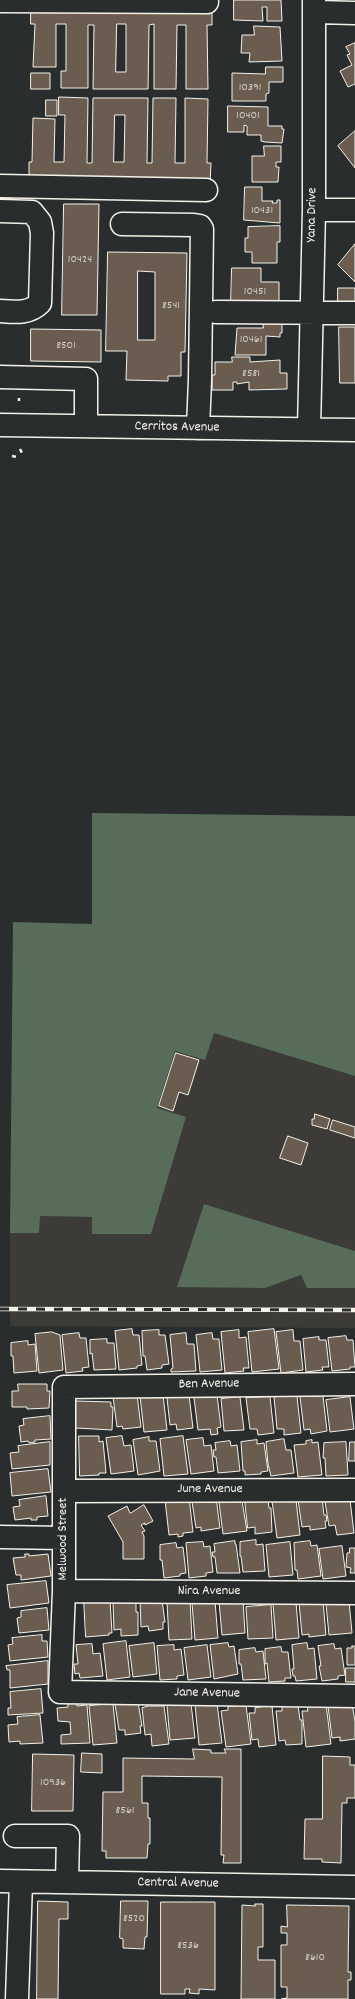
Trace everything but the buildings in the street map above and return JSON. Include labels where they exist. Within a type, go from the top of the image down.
[{"type":"street","points":[[0,1],[207,2]]},
{"type":"street","points":[[315,6],[355,12]]},
{"type":"street","name":"Yana Drive","points":[[309,429],[314,210],[315,6]]},
{"type":"street","points":[[0,186],[206,190]]},
{"type":"street","points":[[314,210],[355,210]]},
{"type":"street","points":[[0,211],[32,212],[40,222],[42,233],[40,303],[34,309],[25,312],[0,311]]},
{"type":"street","points":[[122,224],[194,225],[200,226],[202,229],[198,428]]},
{"type":"street","points":[[216,312],[355,313]]},
{"type":"street","points":[[0,377],[86,379],[86,426]]},
{"type":"street","name":"Cerritos Avenue","points":[[0,425],[355,430]]},
{"type":"street","name":"Ben Avenue","points":[[64,1387],[355,1384]]},
{"type":"street","name":"Melwood Street","points":[[60,1692],[64,1592],[64,1387]]},
{"type":"street","name":"June Avenue","points":[[64,1491],[355,1490]]},
{"type":"street","points":[[0,1537],[64,1538]]},
{"type":"street","name":"Nira Avenue","points":[[64,1592],[355,1593]]},
{"type":"street","name":"Jane Avenue","points":[[60,1692],[355,1696]]},
{"type":"street","points":[[15,1836],[68,1836],[67,1882]]},
{"type":"street","points":[[10,1881],[19,1986],[17,1999]]},
{"type":"street","name":"Central Avenue","points":[[10,1881],[355,1887]]},
{"type":"path","points":[[12,456],[18,457]]},
{"type":"shaded area","points":[[214,1033],[355,1076],[355,1251],[204,1204],[264,1288],[301,1275],[307,1288],[355,1288],[355,1328],[10,1326],[10,1233],[39,1233],[39,1216],[92,1217],[92,1234],[186,1117],[157,1108],[175,1051]]},
{"type":"green space","points":[[92,813],[355,816],[355,1076],[214,1033],[205,1060],[175,1051],[157,1108],[186,1117],[151,1234],[92,1234],[92,1217],[40,1216],[39,1233],[10,1233],[13,922],[92,924]]},
{"type":"green space","points":[[204,1204],[355,1251],[355,1288],[307,1288],[301,1275],[265,1288],[177,1287]]},
{"type":"railway","points":[[0,1309],[355,1310]]}]
